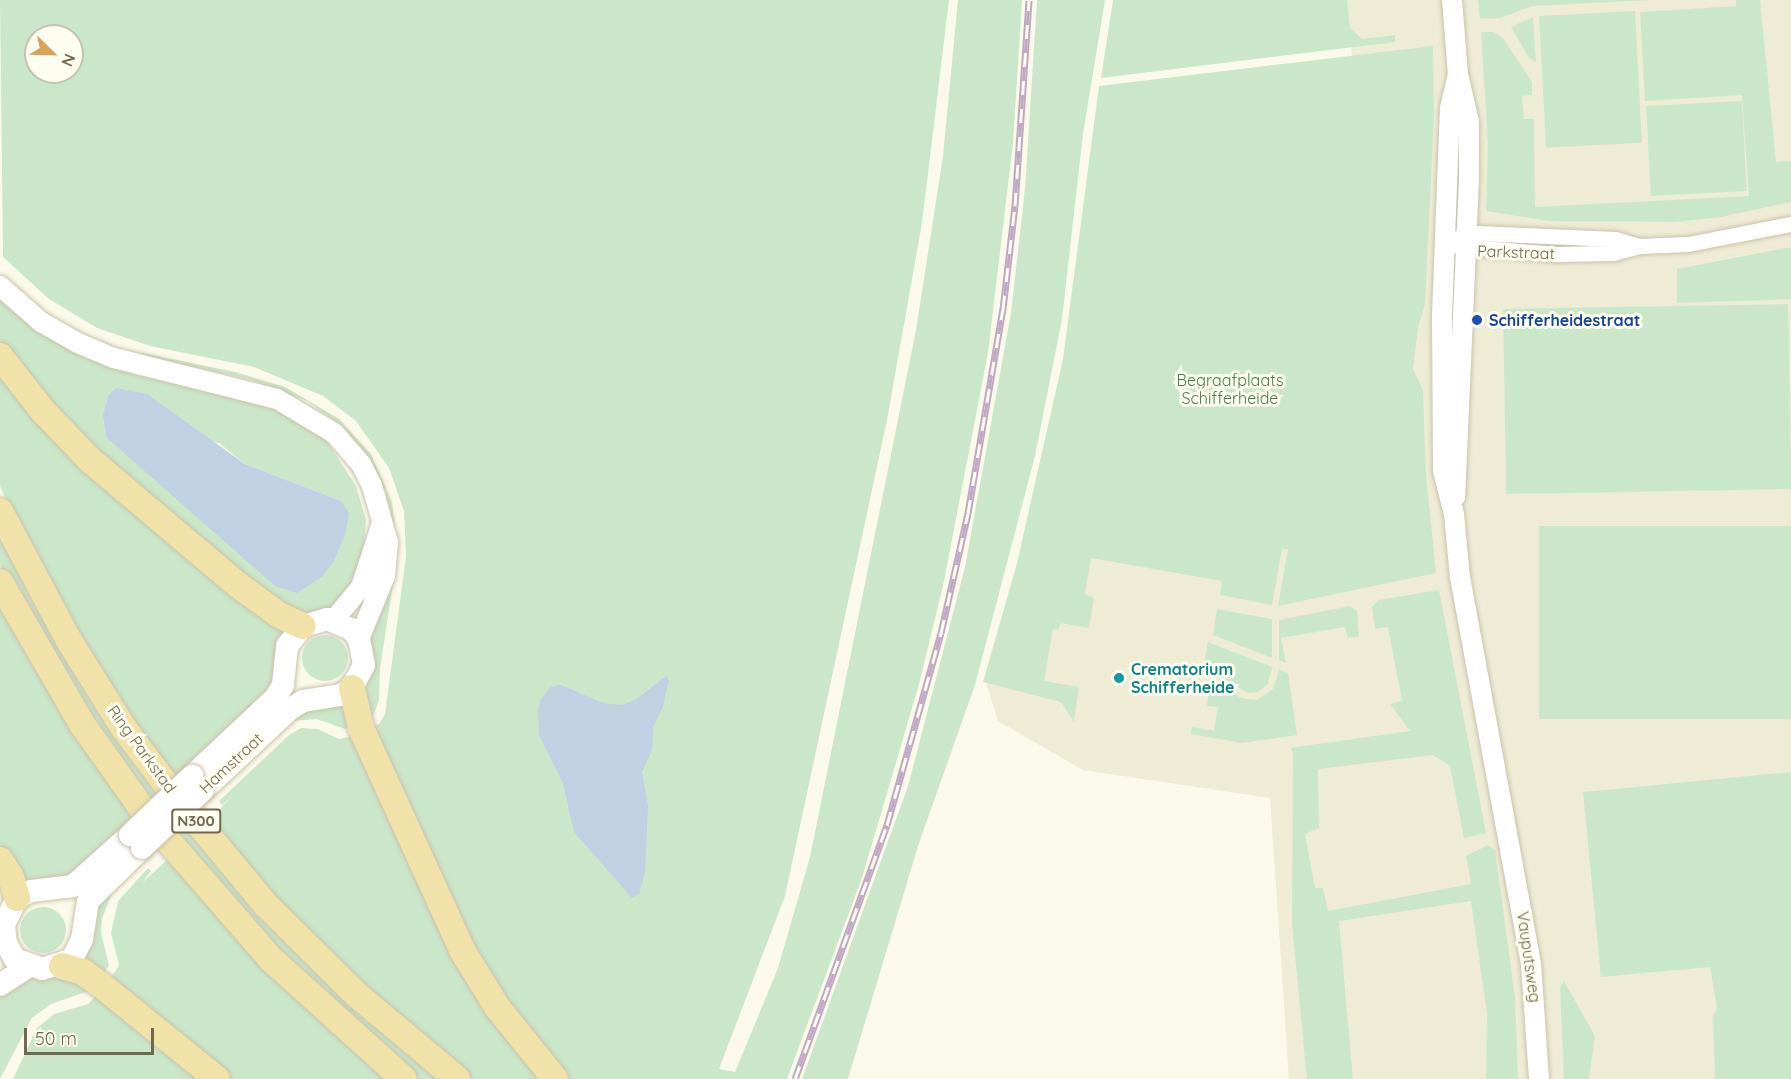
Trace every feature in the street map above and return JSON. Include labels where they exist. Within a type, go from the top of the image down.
[{"type":"highway","points":[[0,356],[43,411],[90,460],[238,585],[279,615],[303,626]]},
{"type":"highway","name":"Ring Parkstad","points":[[0,511],[68,639],[123,727],[195,820],[266,905],[357,995],[457,1079]]},
{"type":"highway","name":"Ring Parkstad","points":[[0,582],[82,724],[151,821],[272,959],[404,1079]]},
{"type":"highway","points":[[352,688],[361,728],[462,950],[497,1007],[555,1079]]},
{"type":"highway","points":[[0,860],[11,877],[17,898]]},
{"type":"highway","points":[[62,966],[82,972],[101,985],[217,1079]]},
{"type":"main road","points":[[303,626],[315,621],[333,621],[351,629],[359,639],[364,665],[352,688]]},
{"type":"main road","name":"Hamstraat","points":[[62,966],[79,949],[88,901],[136,842],[198,783],[275,698],[283,685],[287,646],[303,626]]},
{"type":"main road","name":"Hamstraat","points":[[198,783],[290,709],[303,701],[341,695],[352,688]]},
{"type":"main road","name":"Hamstraat","points":[[17,898],[31,891],[73,886],[136,842]]},
{"type":"main road","points":[[17,898],[4,924],[3,949],[28,967],[42,969],[62,966]]},
{"type":"main road","points":[[0,985],[28,967]]},
{"type":"street","points":[[1452,0],[1458,74],[1469,122],[1467,242],[1454,514]]},
{"type":"street","points":[[1454,514],[1443,471],[1441,412],[1450,108],[1458,74]]},
{"type":"street","name":"Parkstraat","points":[[1445,242],[1601,253],[1640,246],[1688,244],[1791,224]]},
{"type":"street","points":[[0,286],[41,322],[114,358],[258,392],[301,410],[334,433],[361,464],[377,500],[381,526],[388,542],[388,565],[359,639]]},
{"type":"street","name":"Vauputsweg","points":[[1454,514],[1460,577],[1532,964],[1539,1079]]},
{"type":"street","points":[[333,621],[361,587],[381,526]]},
{"type":"shaded area","points":[[1345,0],[1791,0],[1791,1072],[1758,1079],[1289,1079],[1270,798],[1083,770],[998,721],[986,683],[1023,555],[1352,56]]},
{"type":"green space","points":[[0,0],[949,0],[922,223],[887,420],[785,896],[719,1069],[735,1072],[778,968],[810,857],[916,330],[943,156],[958,0],[1022,0],[1013,143],[988,353],[943,586],[918,688],[862,878],[787,1079],[565,1079],[522,1028],[467,945],[367,730],[379,724],[385,714],[406,556],[404,511],[389,468],[356,421],[323,396],[254,367],[150,346],[97,328],[49,299],[3,257]]},
{"type":"green space","points":[[1037,0],[1105,0],[1083,134],[1062,319],[1035,456],[975,685],[918,846],[848,1079],[802,1079],[908,786],[965,567],[1011,313],[1025,189]]},
{"type":"green space","points":[[1113,0],[1347,0],[1350,28],[1362,39],[1395,35],[1395,42],[1101,78]]},
{"type":"green space","points":[[1478,0],[1652,0],[1533,6],[1500,18],[1480,19]]},
{"type":"green space","points":[[1736,0],[1760,0],[1776,162],[1791,161],[1791,202],[1721,217],[1675,222],[1550,221],[1486,211],[1488,144],[1481,32],[1494,32],[1503,38],[1532,82],[1532,95],[1522,96],[1524,119],[1534,119],[1535,207],[1749,196],[1742,95],[1645,101],[1640,12],[1736,6]]},
{"type":"green space","points":[[1635,11],[1642,143],[1546,148],[1539,16]]},
{"type":"green space","points":[[1533,17],[1536,62],[1529,58],[1511,27]]},
{"type":"green space","name":"Begraafplaats Schifferheide","points":[[1433,46],[1434,115],[1425,305],[1418,327],[1413,369],[1423,390],[1426,474],[1436,573],[1278,606],[1288,549],[1282,549],[1272,605],[1220,595],[1222,581],[1091,558],[1085,594],[1094,598],[1089,628],[1060,623],[1059,630],[1053,629],[1044,681],[1079,687],[1074,722],[1061,702],[983,682],[1017,563],[1063,359],[1099,86]]},
{"type":"green space","points":[[1742,101],[1747,191],[1651,196],[1646,106]]},
{"type":"green space","points":[[1791,247],[1791,299],[1677,303],[1677,269]]},
{"type":"green space","points":[[0,300],[71,350],[139,376],[213,391],[279,411],[308,426],[328,443],[356,486],[366,520],[362,572],[335,607],[307,614],[288,612],[95,455],[0,344]],"holes":[[[103,416],[219,443],[245,464],[341,501]]]},
{"type":"green space","points":[[1788,304],[1791,489],[1506,494],[1503,309]]},
{"type":"green space","points":[[143,353],[235,372],[285,387],[339,419],[371,454],[392,502],[398,551],[380,669],[379,700],[373,717],[364,721],[361,715],[370,634],[394,531],[386,492],[369,458],[343,427],[307,401],[249,379],[142,356]]},
{"type":"green space","points":[[0,364],[286,629],[273,686],[172,780],[126,720],[35,562],[0,486]]},
{"type":"green space","points":[[1539,526],[1791,526],[1791,719],[1539,719]]},
{"type":"green space","points":[[0,531],[136,763],[444,1079],[418,1079],[382,1049],[259,933],[144,800],[44,648],[0,565]]},
{"type":"green space","points":[[1439,590],[1486,833],[1464,838],[1450,766],[1433,755],[1318,769],[1319,828],[1305,834],[1315,888],[1323,888],[1328,911],[1471,884],[1466,856],[1488,845],[1495,850],[1515,997],[1518,1079],[1486,1079],[1487,1014],[1471,901],[1339,921],[1353,1079],[1307,1079],[1292,924],[1293,752],[1290,748],[1410,731],[1390,704],[1402,701],[1388,627],[1375,629],[1372,607],[1379,600]]},
{"type":"green space","points":[[0,606],[75,733],[134,816],[79,874],[26,884],[0,848]]},
{"type":"green space","points":[[1350,606],[1357,611],[1359,637],[1348,638],[1345,627],[1281,638],[1286,663],[1279,660],[1279,620]]},
{"type":"green space","points":[[1217,609],[1272,619],[1272,658],[1213,635]]},
{"type":"green space","points":[[325,635],[341,642],[348,658],[341,674],[325,681],[309,674],[302,658],[309,642]]},
{"type":"green space","points":[[1208,642],[1272,667],[1268,684],[1258,692],[1248,693],[1220,677],[1202,674]]},
{"type":"green space","points":[[1279,670],[1288,673],[1297,735],[1242,743],[1191,734],[1192,727],[1214,731],[1218,707],[1207,706],[1209,690],[1205,688],[1222,685],[1241,698],[1257,700],[1273,689]]},
{"type":"green space","points":[[343,703],[353,726],[345,729],[317,719],[292,721],[291,715]]},
{"type":"green space","points":[[301,728],[318,729],[339,739],[357,735],[548,1079],[472,1079],[361,988],[206,822],[233,796],[222,805],[219,801],[289,735]]},
{"type":"green space","points":[[1791,772],[1791,1079],[1715,1079],[1713,1017],[1717,1008],[1710,967],[1601,977],[1583,792]]},
{"type":"green space","points":[[167,860],[391,1079],[229,1079],[108,983],[119,965],[111,933],[118,901],[148,868],[151,871],[143,882]]},
{"type":"green space","points":[[113,890],[102,919],[101,933],[109,965],[102,976],[82,959],[95,905]]},
{"type":"green space","points":[[43,907],[59,914],[66,930],[59,946],[43,953],[27,946],[20,930],[27,914]]},
{"type":"green space","points":[[69,976],[89,991],[51,1004],[32,1018],[0,1079],[0,995],[24,979]]},
{"type":"green space","points":[[1564,981],[1595,1036],[1589,1079],[1564,1079],[1560,987]]},
{"type":"green space","points":[[100,992],[209,1079],[13,1079],[37,1028],[54,1014],[88,1004]]},
{"type":"water","points":[[116,388],[147,394],[245,464],[341,501],[349,513],[345,535],[334,561],[322,577],[297,593],[275,586],[107,438],[103,416],[108,396]]},
{"type":"water","points":[[666,676],[669,680],[663,707],[653,727],[652,750],[642,772],[648,806],[645,872],[639,894],[632,898],[574,832],[563,783],[539,735],[538,709],[541,699],[551,687],[561,685],[603,703],[622,705],[635,700]]},
{"type":"railway","points":[[795,1079],[887,825],[941,633],[968,513],[1003,309],[1015,206],[1029,0]]},
{"type":"place","name":"Schifferheidestraat","points":[[1477,320]]},
{"type":"place","name":"Crematorium Schifferheide","points":[[1119,678]]}]
